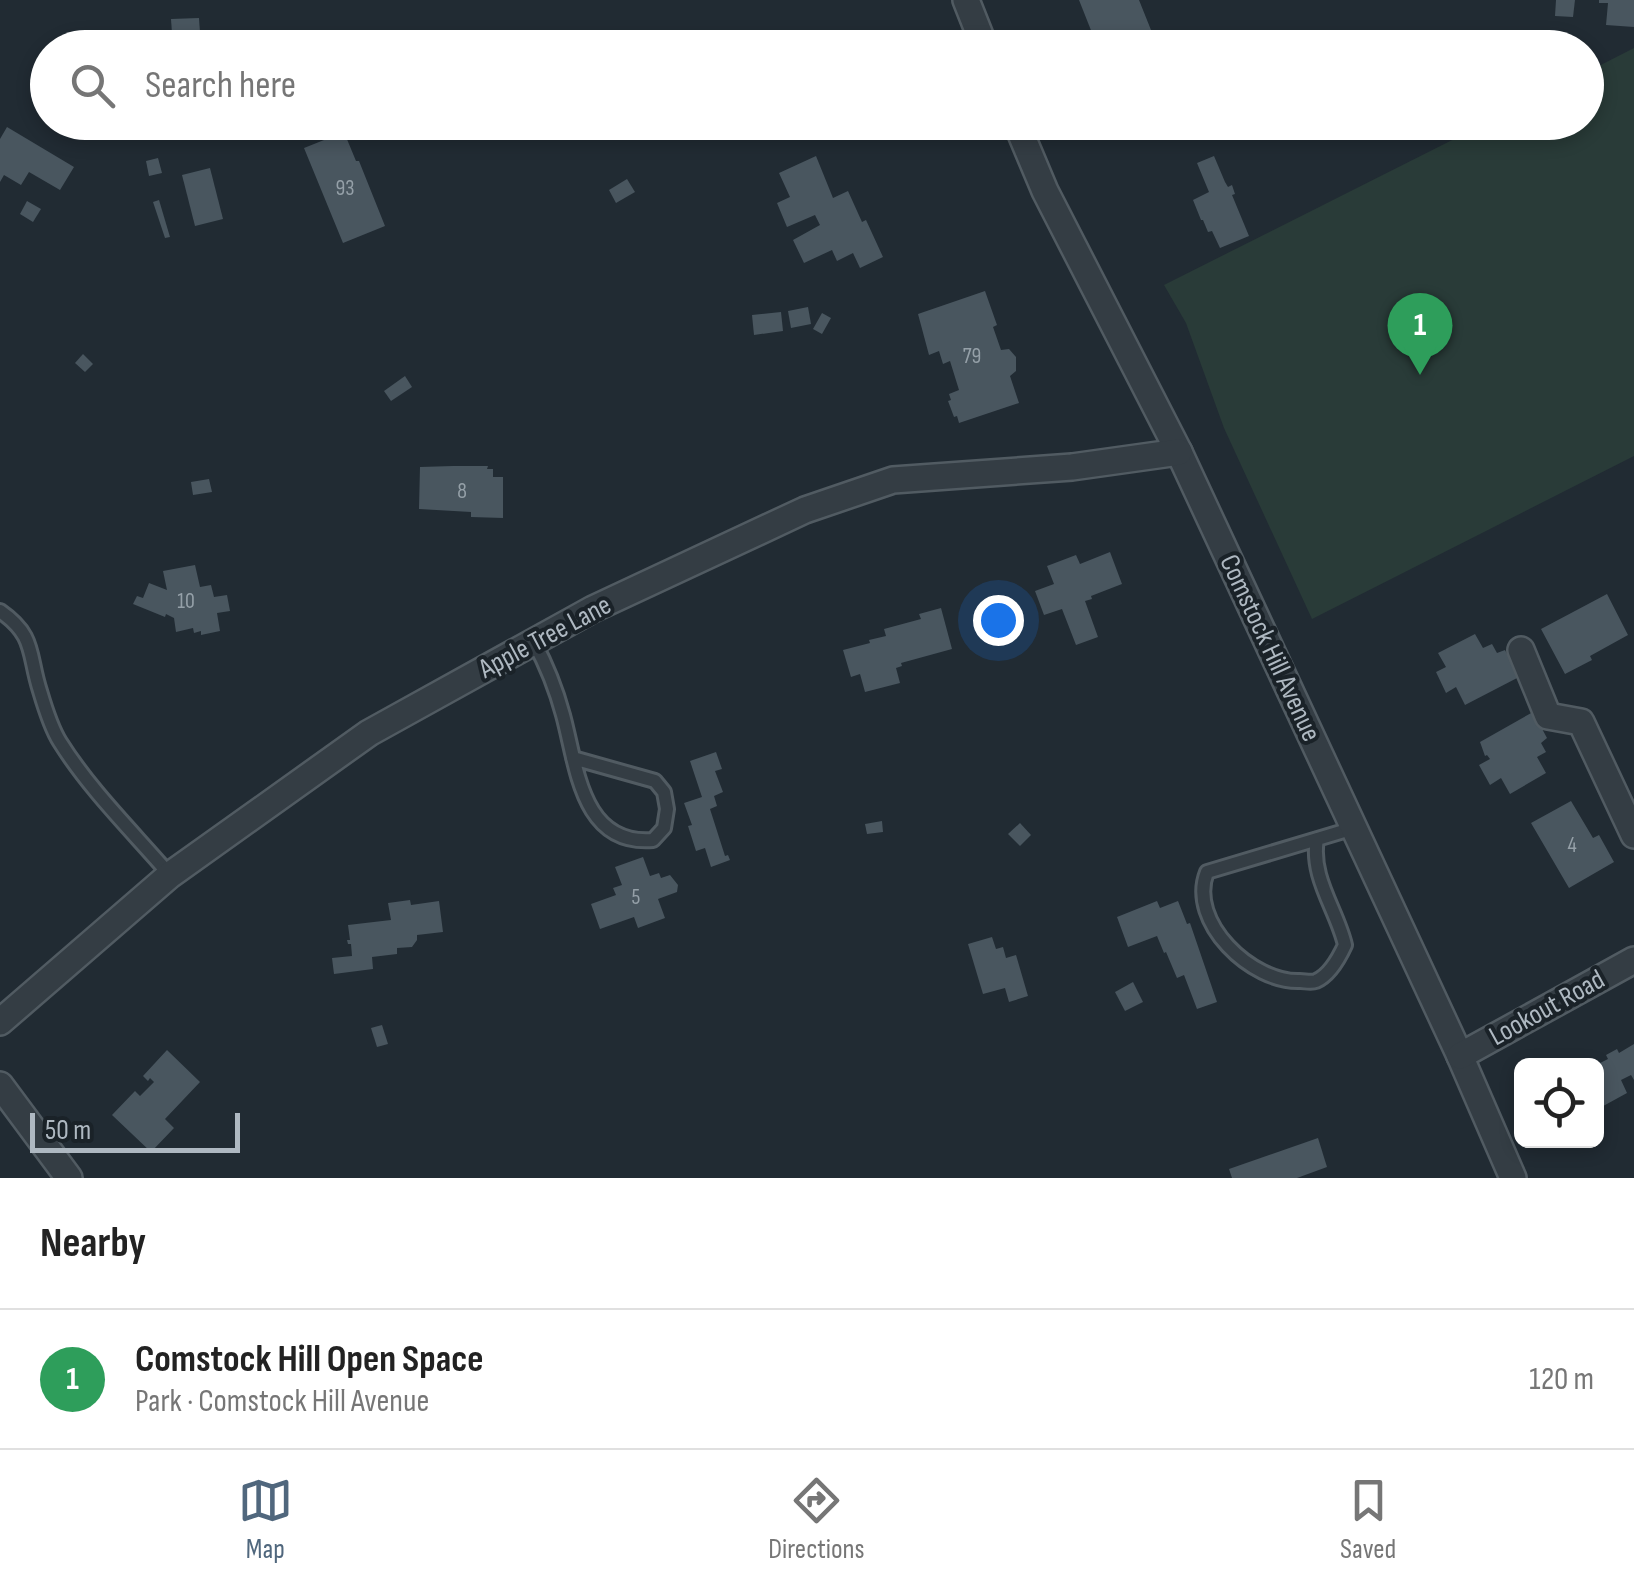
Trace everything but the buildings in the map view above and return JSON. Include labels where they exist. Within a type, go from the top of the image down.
[{"type":"street","points":[[966,0],[978,30]]},
{"type":"street","name":"Comstock Hill Avenue","points":[[1024,140],[1045,191],[1179,452],[1513,1178]]},
{"type":"street","name":"Apple Tree Lane","points":[[0,1022],[170,875],[369,733],[592,610],[805,510],[893,480],[1072,467],[1179,452]]},
{"type":"street","points":[[1521,650],[1548,716],[1581,722],[1634,835]]},
{"type":"street","name":"Lookout Road","points":[[1460,1056],[1634,960]]},
{"type":"street","points":[[0,1085],[69,1178]]},
{"type":"lane","points":[[0,611],[21,627],[28,640],[39,688],[58,740],[170,875]]},
{"type":"lane","points":[[534,642],[552,676],[576,774],[589,806],[604,826],[636,841],[654,840],[664,828],[668,810],[664,792],[655,780],[573,758]]},
{"type":"lane","points":[[1317,839],[1314,854],[1318,873],[1346,946],[1335,964],[1316,981],[1287,982],[1251,967],[1223,942],[1206,910],[1202,884],[1207,872],[1317,839],[1354,828]]},
{"type":"green space","points":[[1634,48],[1634,456],[1312,619],[1224,428],[1186,323],[1164,285],[1452,140],[1604,140],[1604,63]]},
{"type":"place","name":"Comstock Hill Open Space","points":[[1420,375]]}]
